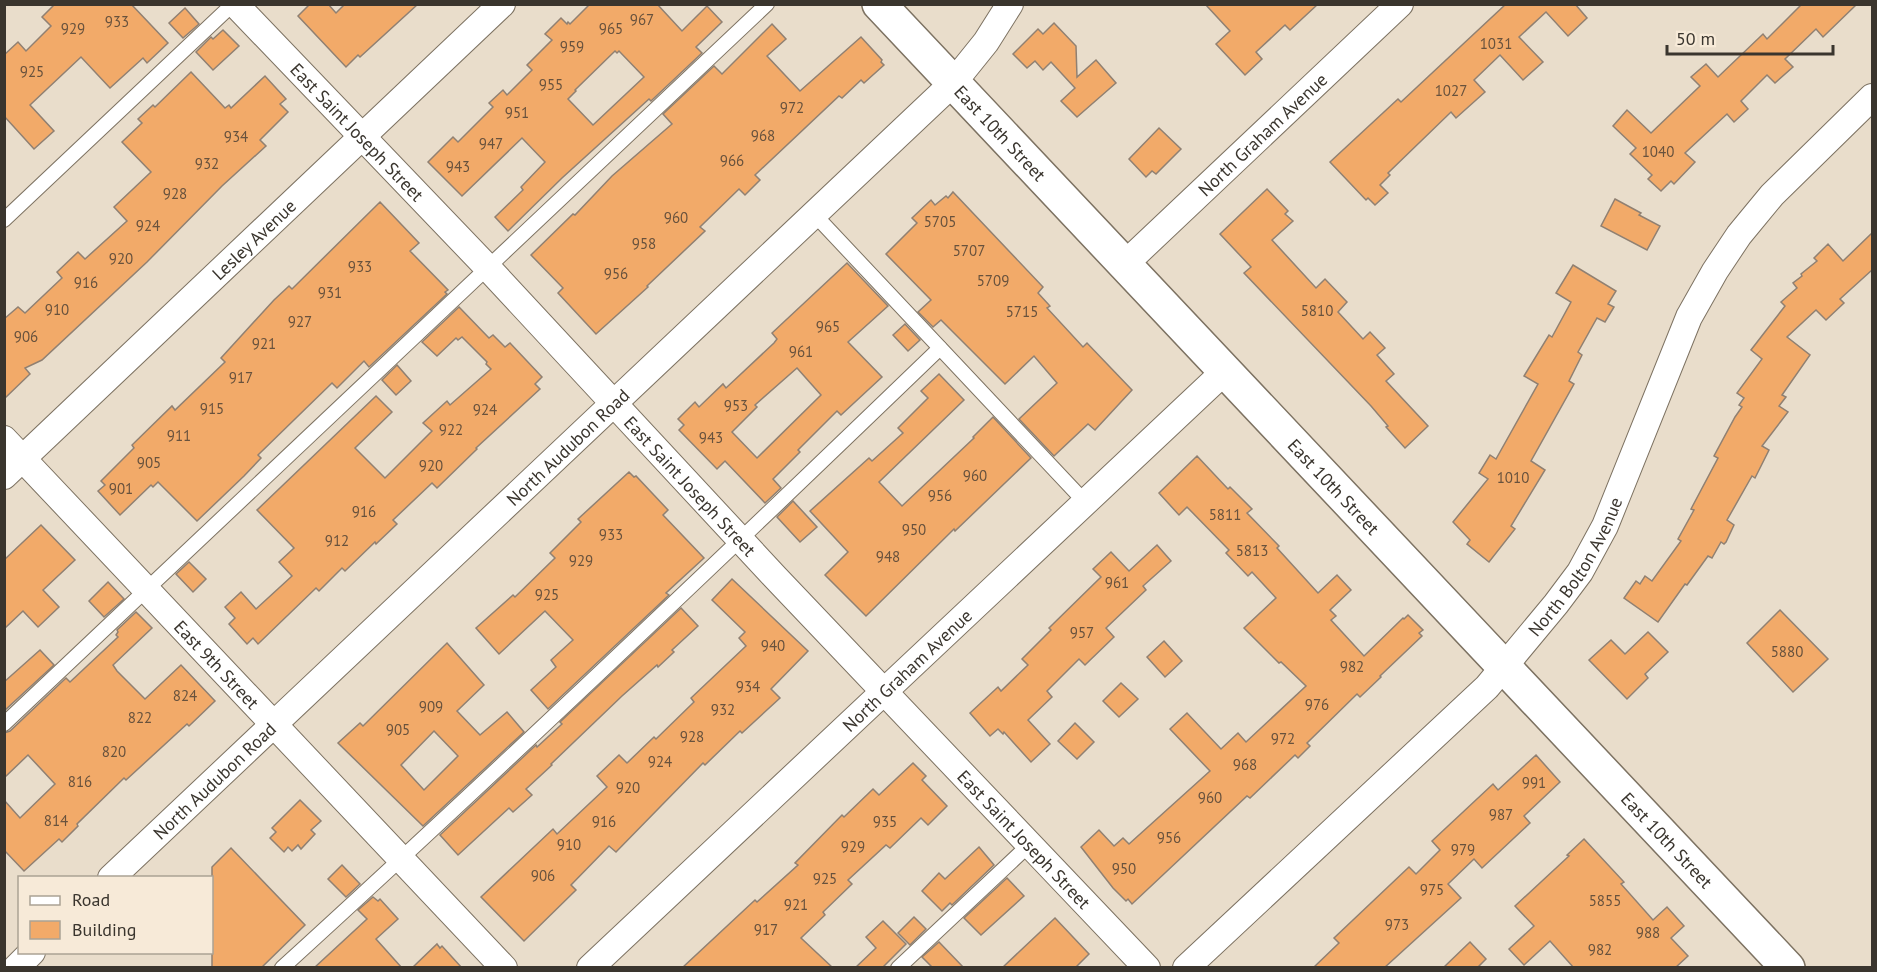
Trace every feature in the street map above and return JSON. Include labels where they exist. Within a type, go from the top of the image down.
[{"type":"main road","name":"East 10th Street","points":[[879,4],[1784,966]]},
{"type":"street","name":"East Saint Joseph Street","points":[[234,4],[488,268],[612,403],[1147,968]]},
{"type":"street","name":"Lesley Avenue","points":[[4,476],[502,4]]},
{"type":"street","name":"North Audubon Road","points":[[113,876],[953,83],[986,42],[1010,4]]},
{"type":"street","name":"North Graham Avenue","points":[[1125,264],[1400,4]]},
{"type":"street","name":"North Bolton Avenue","points":[[1186,968],[1486,687],[1562,597],[1591,554],[1605,526],[1689,317],[1726,253],[1772,195],[1872,97]]},
{"type":"street","name":"North Graham Avenue","points":[[590,968],[1225,371]]},
{"type":"street","name":"East 9th Street","points":[[4,439],[504,968]]},
{"type":"street","points":[[16,968],[30,954]]},
{"type":"lane","points":[[4,220],[234,4]]},
{"type":"lane","points":[[4,724],[767,4]]},
{"type":"lane","points":[[814,214],[1085,502]]},
{"type":"lane","points":[[282,968],[741,540],[940,348]]},
{"type":"lane","points":[[905,965],[1030,844]]},
{"type":"building","points":[[55,4],[131,4],[168,43],[147,63],[143,58],[110,88],[81,57],[30,105],[54,131],[34,149],[4,116],[4,55],[18,42],[26,51],[51,26],[42,17]]},
{"type":"building","points":[[310,4],[328,4],[336,13],[345,4],[418,4],[346,67],[298,16]]},
{"type":"building","points":[[590,4],[657,4],[682,31],[707,6],[722,22],[696,47],[702,53],[651,101],[649,99],[562,178],[508,231],[495,217],[523,190],[521,187],[545,162],[522,138],[462,196],[428,162],[453,137],[458,142],[493,107],[489,103],[503,90],[507,95],[532,70],[527,65],[552,40],[545,34],[561,18],[570,24]],"holes":[[[615,51],[617,53],[619,51],[644,77],[593,125],[568,99]]]},
{"type":"building","points":[[1205,4],[1318,4],[1290,30],[1285,25],[1256,52],[1262,59],[1245,75],[1216,44],[1230,31]]},
{"type":"building","points":[[1506,4],[1575,4],[1587,18],[1568,36],[1546,12],[1519,37],[1543,62],[1523,80],[1500,55],[1474,80],[1485,92],[1456,118],[1451,112],[1388,173],[1390,175],[1380,185],[1388,193],[1375,205],[1368,198],[1366,200],[1330,162],[1398,99],[1401,102]]},
{"type":"building","points":[[1802,4],[1857,4],[1823,37],[1816,29],[1785,59],[1793,67],[1775,83],[1767,75],[1741,101],[1748,109],[1734,122],[1727,114],[1685,153],[1695,162],[1674,184],[1671,181],[1661,191],[1648,179],[1652,175],[1630,154],[1636,148],[1613,126],[1627,110],[1651,133],[1700,86],[1691,77],[1706,64],[1718,77],[1763,34],[1767,39]]},
{"type":"building","points":[[185,8],[199,24],[183,38],[169,23]]},
{"type":"building","points":[[1054,23],[1076,46],[1077,77],[1096,60],[1116,83],[1077,117],[1061,101],[1075,88],[1051,62],[1043,70],[1035,61],[1027,68],[1013,54],[1038,29],[1043,34]]},
{"type":"building","points":[[772,24],[786,39],[767,56],[800,91],[861,37],[884,65],[864,83],[861,80],[842,98],[839,96],[755,175],[760,180],[745,195],[739,189],[700,227],[705,231],[596,334],[558,293],[563,288],[531,255],[573,214],[575,215],[612,176],[672,124],[663,114],[714,66],[722,74]]},
{"type":"building","points":[[223,30],[239,46],[213,70],[196,52],[211,37],[213,39]]},
{"type":"building","points":[[191,72],[225,108],[229,105],[231,108],[265,76],[286,99],[280,104],[288,112],[260,140],[266,146],[42,360],[25,368],[30,374],[4,399],[4,319],[18,307],[25,313],[62,278],[57,272],[78,252],[85,259],[127,221],[114,207],[151,172],[122,142],[142,123],[138,119],[153,105],[155,107]]},
{"type":"building","points":[[1159,128],[1181,149],[1156,174],[1152,171],[1146,177],[1129,159]]},
{"type":"building","points":[[1267,189],[1288,211],[1285,214],[1293,221],[1272,240],[1316,288],[1325,279],[1347,302],[1338,312],[1363,339],[1370,332],[1385,348],[1377,355],[1394,374],[1386,381],[1428,426],[1405,448],[1371,406],[1244,273],[1251,267],[1220,234]]},
{"type":"building","points":[[953,192],[1043,287],[1038,293],[1050,306],[1047,308],[1083,347],[1087,343],[1132,390],[1095,430],[1088,424],[1054,456],[1019,419],[1057,383],[1034,356],[1005,384],[941,320],[933,327],[918,312],[931,300],[886,254],[917,223],[912,218],[931,200],[935,205],[946,196],[948,198]]},
{"type":"building","points":[[1615,199],[1660,226],[1647,250],[1601,226]]},
{"type":"building","points":[[380,202],[419,243],[410,251],[448,290],[445,292],[447,294],[369,367],[364,361],[337,388],[332,383],[258,455],[261,458],[197,521],[158,482],[153,487],[151,485],[120,515],[98,491],[105,485],[101,481],[134,448],[132,445],[172,406],[175,410],[225,362],[221,358],[274,300],[289,286],[292,289]]},
{"type":"building","points":[[1872,233],[1872,270],[1840,299],[1844,303],[1826,320],[1816,310],[1787,337],[1810,355],[1782,395],[1786,397],[1779,406],[1788,412],[1762,446],[1769,450],[1755,478],[1752,476],[1727,520],[1734,525],[1726,542],[1724,544],[1721,542],[1712,558],[1708,556],[1658,622],[1624,598],[1636,581],[1640,584],[1645,576],[1652,581],[1681,541],[1678,539],[1694,510],[1691,509],[1718,458],[1714,456],[1742,407],[1739,405],[1744,398],[1737,393],[1762,359],[1751,350],[1785,306],[1781,302],[1797,288],[1793,283],[1817,261],[1814,258],[1828,244],[1843,261]]},
{"type":"building","points":[[847,263],[888,306],[848,342],[882,377],[841,415],[837,411],[798,450],[800,452],[773,479],[781,488],[765,503],[725,461],[717,469],[679,430],[684,425],[678,419],[695,402],[699,407],[723,384],[726,388],[774,343],[777,339],[772,333]],"holes":[[[797,368],[821,395],[757,458],[732,432],[757,407],[755,405]]]},
{"type":"building","points":[[1573,265],[1616,291],[1608,304],[1614,307],[1605,322],[1597,318],[1578,352],[1582,355],[1569,381],[1574,384],[1531,461],[1545,470],[1511,526],[1515,529],[1489,562],[1467,544],[1470,540],[1453,522],[1488,479],[1479,473],[1490,455],[1496,459],[1538,384],[1524,376],[1549,335],[1552,337],[1571,302],[1556,293]]},
{"type":"building","points":[[459,307],[489,338],[493,335],[505,347],[510,343],[542,377],[535,384],[540,389],[476,448],[437,488],[432,483],[393,520],[397,524],[345,571],[342,568],[319,591],[316,588],[258,644],[253,638],[247,644],[229,624],[235,618],[225,607],[241,592],[256,609],[292,576],[279,562],[294,548],[257,510],[376,396],[392,412],[355,448],[385,478],[432,431],[423,423],[447,401],[450,405],[491,369],[462,337],[458,340],[456,338],[437,356],[422,342]]},
{"type":"building","points":[[905,324],[920,340],[908,351],[893,335]]},
{"type":"building","points":[[397,365],[411,381],[396,395],[382,380]]},
{"type":"building","points":[[939,374],[964,400],[879,482],[902,506],[993,417],[1031,458],[955,531],[954,529],[866,616],[825,575],[848,552],[810,511],[869,458],[872,461],[903,433],[898,428],[928,398],[921,391]]},
{"type":"building","points":[[1197,456],[1228,489],[1230,487],[1252,509],[1247,513],[1279,546],[1277,548],[1318,593],[1337,575],[1351,590],[1330,610],[1336,616],[1331,620],[1364,656],[1408,615],[1423,630],[1419,633],[1422,636],[1381,677],[1360,697],[1357,694],[1307,743],[1310,746],[1298,758],[1295,755],[1250,798],[1247,796],[1132,904],[1113,888],[1081,847],[1099,830],[1114,846],[1123,838],[1129,844],[1210,771],[1170,729],[1187,713],[1221,749],[1238,733],[1246,742],[1306,686],[1244,628],[1276,598],[1252,572],[1248,576],[1226,553],[1229,550],[1187,507],[1179,515],[1159,493]]},
{"type":"building","points":[[629,472],[634,477],[636,476],[668,510],[663,515],[704,558],[666,593],[669,595],[548,709],[531,690],[556,667],[551,660],[573,640],[545,611],[499,654],[476,628],[513,595],[515,597],[555,558],[550,553],[581,522],[578,519]]},
{"type":"building","points":[[793,501],[817,527],[800,542],[777,517]]},
{"type":"building","points":[[41,525],[75,560],[43,590],[59,607],[38,627],[23,611],[4,629],[4,560]]},
{"type":"building","points":[[1157,545],[1171,561],[1143,586],[1146,590],[1106,628],[1114,637],[1085,665],[1079,659],[1047,691],[1052,697],[1028,720],[1050,744],[1031,762],[1004,732],[1003,734],[998,729],[990,736],[970,713],[998,687],[1001,691],[1028,665],[1022,659],[1051,630],[1049,628],[1101,577],[1093,569],[1111,552],[1129,571]]},
{"type":"building","points":[[189,562],[206,579],[193,592],[176,574]]},
{"type":"building","points":[[732,579],[808,651],[771,689],[780,698],[742,733],[740,731],[705,765],[703,763],[616,852],[609,846],[571,885],[576,890],[524,941],[481,897],[553,829],[557,834],[607,787],[597,776],[619,755],[627,763],[654,737],[656,739],[694,702],[691,698],[746,646],[739,638],[745,632],[712,600]]},
{"type":"building","points":[[108,582],[124,599],[104,617],[89,601]]},
{"type":"building","points":[[681,608],[698,626],[672,650],[674,652],[622,696],[526,789],[532,795],[513,812],[509,808],[458,855],[440,835],[536,745],[537,747],[562,724],[560,722]]},
{"type":"building","points":[[1780,610],[1828,659],[1793,692],[1747,643]]},
{"type":"building","points":[[136,612],[152,628],[113,665],[117,671],[145,699],[181,665],[215,701],[126,780],[124,778],[62,842],[59,839],[24,871],[4,850],[4,800],[20,818],[55,784],[28,755],[4,778],[4,733],[10,731],[66,678],[70,682],[118,637],[117,630]]},
{"type":"building","points":[[1648,632],[1668,652],[1645,674],[1648,678],[1627,699],[1589,660],[1611,640],[1625,654]]},
{"type":"building","points":[[1164,641],[1182,661],[1165,677],[1147,657]]},
{"type":"building","points":[[447,643],[484,685],[457,711],[480,735],[507,712],[524,732],[423,826],[338,743],[360,723],[363,726]],"holes":[[[434,731],[458,756],[424,790],[401,765]]]},
{"type":"building","points":[[40,650],[54,665],[4,711],[4,682]]},
{"type":"building","points":[[1121,683],[1138,699],[1119,717],[1103,701]]},
{"type":"building","points":[[1075,723],[1094,742],[1077,759],[1058,741]]},
{"type":"building","points":[[1536,755],[1560,782],[1524,816],[1530,823],[1482,868],[1474,859],[1448,884],[1461,898],[1384,968],[1313,968],[1339,943],[1334,938],[1409,867],[1416,874],[1440,850],[1432,841],[1493,784],[1498,790]]},
{"type":"building","points":[[913,763],[926,776],[922,780],[947,806],[928,825],[921,818],[890,848],[886,845],[848,880],[852,884],[823,912],[825,915],[801,938],[833,968],[682,968],[755,900],[757,902],[798,865],[795,863],[842,815],[844,817],[873,789],[879,795]]},
{"type":"building","points":[[300,800],[321,821],[311,830],[315,834],[301,849],[298,845],[292,851],[288,847],[284,852],[270,838],[276,832],[272,828]]},
{"type":"building","points":[[1584,839],[1624,882],[1621,884],[1653,920],[1667,907],[1684,926],[1671,938],[1688,956],[1675,968],[1574,968],[1550,941],[1524,965],[1509,949],[1534,926],[1515,906]]},
{"type":"building","points":[[979,847],[994,865],[952,905],[950,903],[942,911],[922,891],[939,873],[945,879]]},
{"type":"building","points":[[231,848],[305,925],[261,968],[212,968],[212,867]]},
{"type":"building","points":[[342,865],[360,884],[346,897],[328,879]]},
{"type":"building","points":[[1007,878],[1024,896],[981,935],[964,918]]},
{"type":"building","points":[[373,897],[378,901],[380,899],[398,919],[376,939],[402,968],[314,968],[367,919],[358,910]]},
{"type":"building","points":[[914,917],[926,929],[910,945],[898,933]]},
{"type":"building","points":[[1055,918],[1089,954],[1075,968],[1002,968]]},
{"type":"building","points":[[883,921],[906,944],[882,968],[855,968],[876,948],[866,937]]},
{"type":"building","points":[[939,942],[964,968],[933,968],[922,957]]},
{"type":"building","points":[[1470,942],[1486,959],[1477,968],[1443,968]]},
{"type":"building","points":[[437,944],[440,948],[442,946],[462,968],[412,968]]}]
